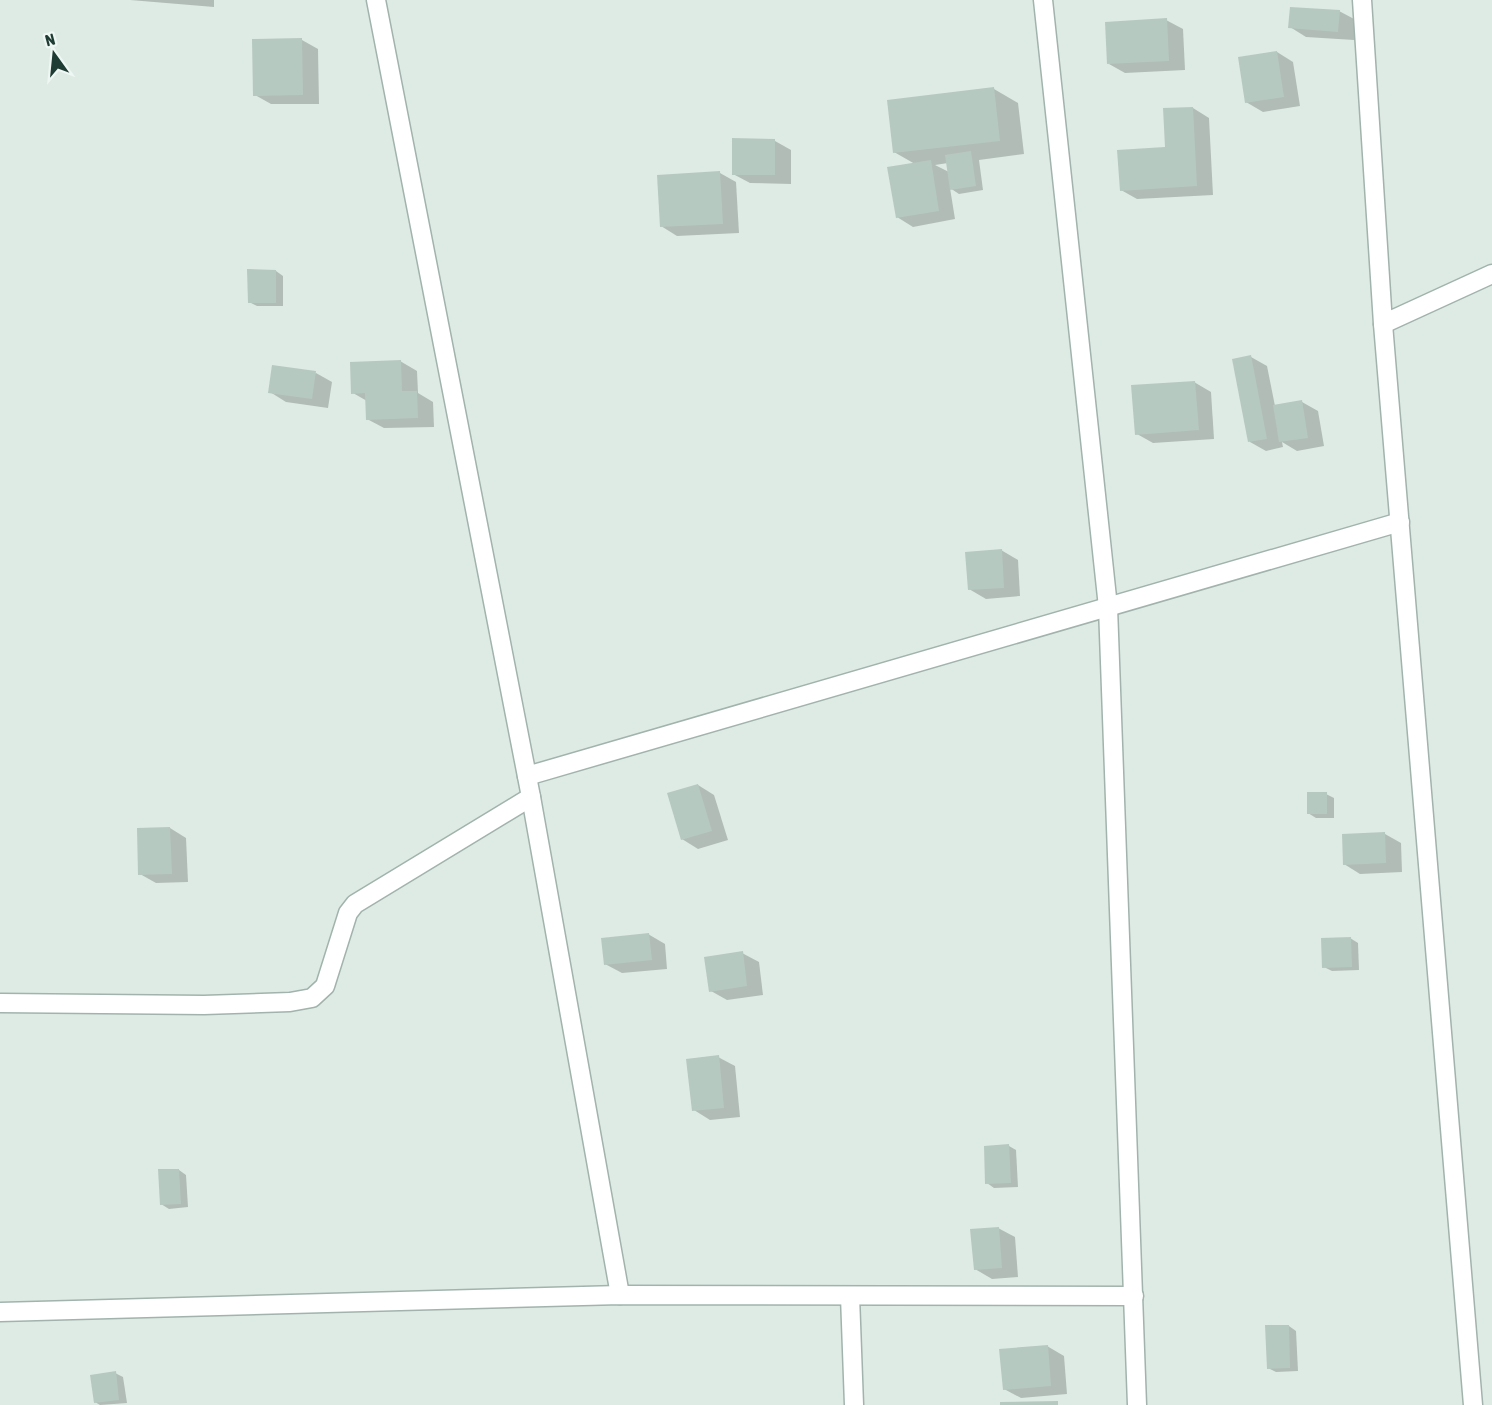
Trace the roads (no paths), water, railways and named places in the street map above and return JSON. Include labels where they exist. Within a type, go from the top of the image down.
[{"type":"street","points":[[376,0],[531,797],[620,1295]]},
{"type":"street","points":[[1043,0],[1108,607],[1137,1405]]},
{"type":"street","points":[[1362,0],[1383,324],[1473,1405]]},
{"type":"street","points":[[1383,324],[1492,274]]},
{"type":"street","points":[[527,776],[1400,522]]},
{"type":"street","points":[[0,1003],[204,1005],[290,1002],[312,998],[325,986],[348,913],[355,904],[531,797]]},
{"type":"street","points":[[0,1312],[620,1295],[1134,1296]]},
{"type":"street","points":[[850,1296],[854,1405]]}]
